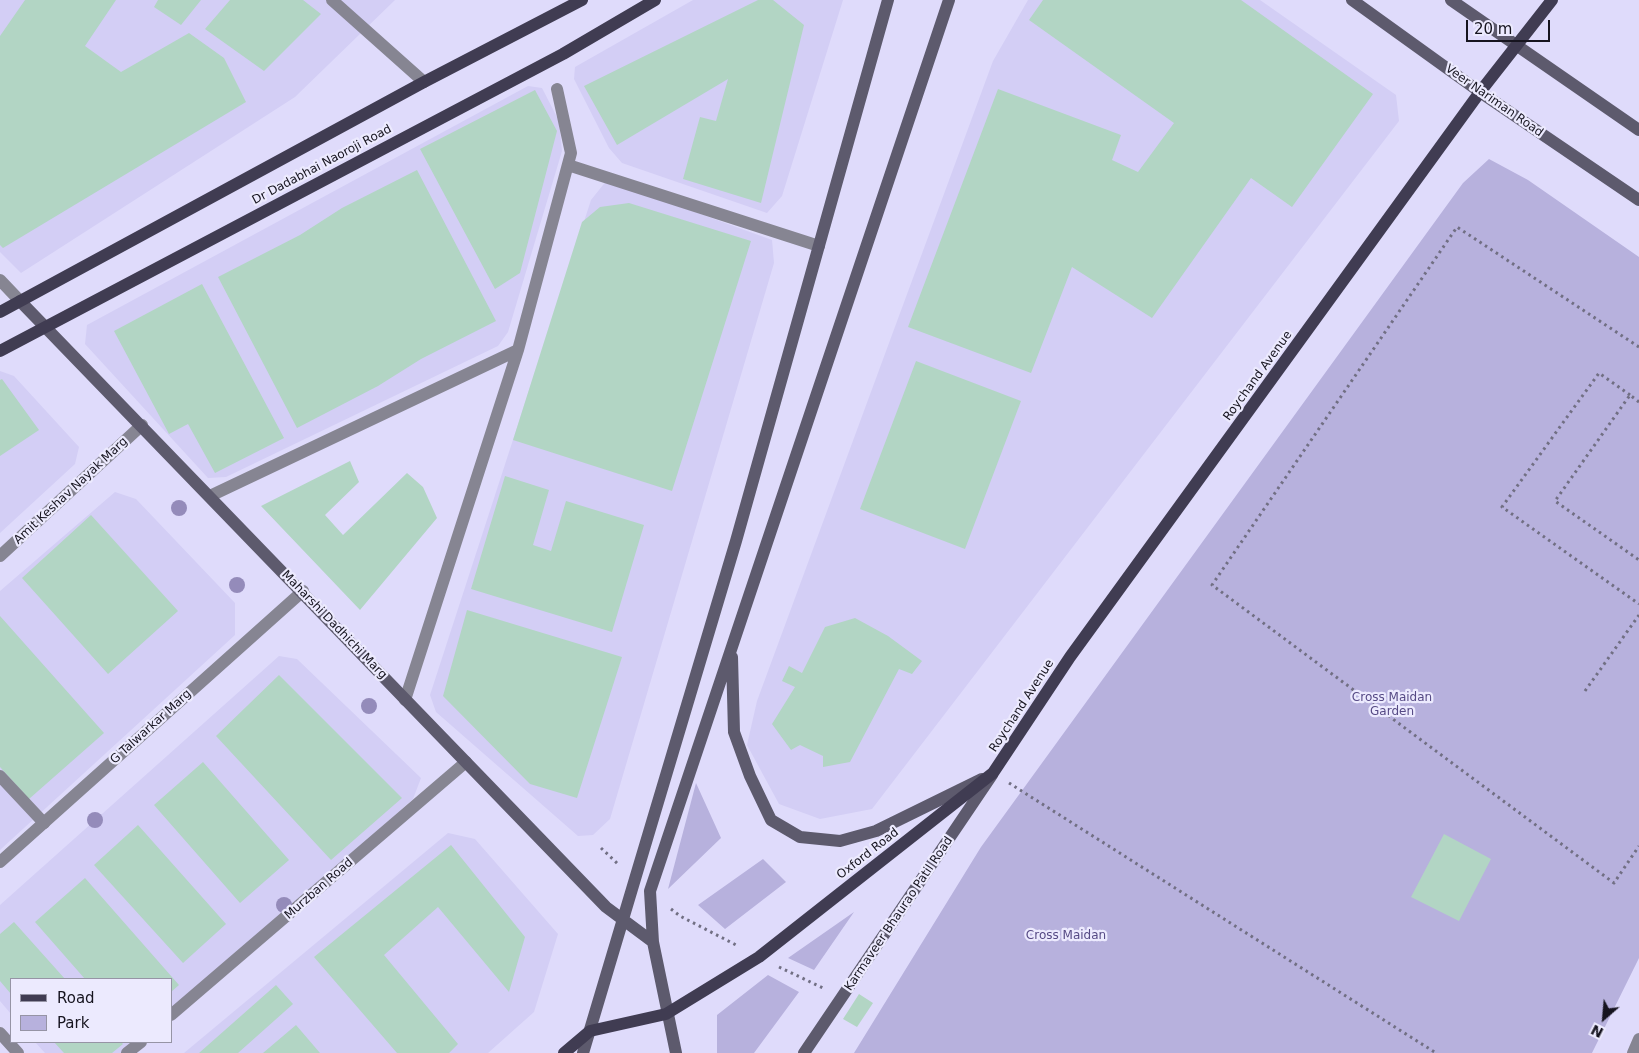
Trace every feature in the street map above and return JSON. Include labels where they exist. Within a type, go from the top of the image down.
[{"type":"main road","name":"Dr Dadabhai Naoroji Road","points":[[0,312],[424,82],[582,0]]},
{"type":"main road","name":"Dr Dadabhai Naoroji Road","points":[[0,351],[563,54],[655,0]]},
{"type":"main road","points":[[584,1053],[736,541],[888,0]]},
{"type":"main road","points":[[676,1053],[666,1014],[653,942],[650,891],[949,0]]},
{"type":"main road","name":"Veer Nariman Road","points":[[1352,0],[1480,92],[1639,200]]},
{"type":"main road","points":[[1450,0],[1639,130]]},
{"type":"main road","name":"Roychand Avenue","points":[[994,773],[1070,657],[1480,92],[1552,0]]},
{"type":"main road","name":"Maharshi Dadhichi Marg","points":[[20,301],[303,591],[405,700],[606,906],[653,942]]},
{"type":"main road","points":[[732,648],[734,732],[750,776],[771,820],[800,837],[840,841],[876,830],[994,773]]},
{"type":"main road","name":"Oxford Road","points":[[590,1031],[666,1014],[759,957],[994,773]]},
{"type":"main road","name":"Karmaveer Bhaurao Patil Road","points":[[804,1053],[994,773]]},
{"type":"main road","points":[[564,1053],[590,1031]]},
{"type":"street","points":[[332,0],[424,82]]},
{"type":"street","points":[[405,700],[518,350],[569,159],[557,89]]},
{"type":"street","points":[[569,159],[819,246]]},
{"type":"street","points":[[0,280],[20,301]]},
{"type":"street","points":[[210,496],[518,350]]},
{"type":"street","name":"Amit Keshav Nayak Marg","points":[[0,556],[142,425]]},
{"type":"street","name":"G Talwarkar Marg","points":[[0,862],[303,591]]},
{"type":"street","name":"Murzban Road","points":[[172,1015],[466,762]]},
{"type":"street","points":[[0,776],[44,823]]},
{"type":"street","points":[[0,1033],[18,1053]]},
{"type":"street","points":[[1633,1053],[1639,1039]]},
{"type":"street","points":[[127,1053],[139,1043]]},
{"type":"path","points":[[1639,347],[1457,227],[1212,585],[1614,883],[1639,846]]},
{"type":"path","points":[[1639,402],[1599,373],[1502,507],[1639,604]]},
{"type":"path","points":[[1630,396],[1555,501],[1639,560]]},
{"type":"path","points":[[1585,691],[1639,615]]},
{"type":"path","points":[[994,773],[1436,1053]]},
{"type":"path","points":[[602,848],[636,879]]},
{"type":"path","points":[[650,891],[680,916],[842,998]]},
{"type":"shaded area","points":[[0,0],[395,0],[295,97],[21,273],[0,252]]},
{"type":"shaded area","points":[[693,0],[843,0],[782,196],[767,213],[622,163],[609,148],[574,79],[575,67]]},
{"type":"shaded area","points":[[1028,0],[1260,0],[1396,95],[1399,121],[872,809],[820,819],[779,804],[747,745],[757,701],[993,61]]},
{"type":"shaded area","points":[[528,86],[542,88],[559,121],[562,151],[508,332],[498,346],[226,477],[208,478],[85,344],[87,325]]},
{"type":"shaded area","points":[[607,180],[772,240],[774,263],[610,819],[593,835],[578,836],[436,712],[430,695],[591,200]]},
{"type":"shaded area","points":[[0,371],[14,376],[79,447],[75,464],[0,533]]},
{"type":"shaded area","points":[[115,492],[136,499],[235,603],[235,635],[0,850],[0,591]]},
{"type":"shaded area","points":[[279,656],[297,659],[421,778],[413,799],[172,1013],[172,978],[10,978],[10,1013],[0,1001],[0,905]]},
{"type":"shaded area","points":[[448,833],[475,839],[558,934],[534,1012],[488,1053],[184,1053]]},
{"type":"shaded area","points":[[36,1043],[139,1043],[127,1053],[45,1053]]},
{"type":"green space","name":"Cross Maidan Garden","points":[[1489,159],[1528,180],[1639,257],[1639,958],[1592,1053],[854,1053],[981,847],[1463,183]]},
{"type":"green space","points":[[696,783],[721,838],[668,889]]},
{"type":"green space","points":[[763,859],[786,882],[725,929],[698,905]]},
{"type":"green space","points":[[854,912],[814,970],[788,958]]},
{"type":"green space","points":[[768,975],[799,992],[754,1053],[717,1053],[717,1015]]},
{"type":"building","points":[[25,0],[116,0],[85,46],[121,72],[189,33],[224,58],[246,102],[3,248],[0,245],[0,36]]},
{"type":"building","points":[[158,0],[201,0],[181,25],[154,7]]},
{"type":"building","points":[[230,0],[303,0],[321,14],[264,71],[205,29]]},
{"type":"building","points":[[758,0],[773,0],[804,25],[761,203],[683,179],[700,117],[716,121],[728,79],[617,145],[584,86]]},
{"type":"building","points":[[1043,0],[1241,0],[1373,94],[1292,207],[1251,178],[1152,318],[1072,267],[1031,373],[908,327],[998,89],[1121,135],[1112,160],[1138,172],[1174,123],[1029,20]]},
{"type":"building","points":[[535,90],[557,131],[520,273],[495,289],[420,149]]},
{"type":"building","points":[[417,170],[496,321],[421,359],[378,386],[297,428],[218,277],[300,235],[342,208]]},
{"type":"building","points":[[629,203],[751,241],[672,491],[513,440],[582,222],[600,207]]},
{"type":"building","points":[[202,284],[284,438],[215,473],[188,424],[169,434],[114,331]]},
{"type":"building","points":[[916,361],[1021,401],[965,549],[860,509]]},
{"type":"building","points":[[2,379],[39,430],[0,456],[0,380]]},
{"type":"building","points":[[350,461],[359,482],[325,515],[343,535],[407,473],[423,487],[437,518],[360,610],[261,506]]},
{"type":"building","points":[[505,476],[549,490],[533,545],[551,551],[566,501],[644,525],[612,632],[471,589]]},
{"type":"building","points":[[91,515],[178,611],[108,674],[22,578]]},
{"type":"building","points":[[467,610],[622,657],[577,798],[530,784],[443,696]]},
{"type":"building","points":[[0,616],[104,733],[29,799],[0,767]]},
{"type":"building","points":[[855,618],[888,636],[922,661],[912,674],[899,669],[850,762],[823,767],[823,756],[800,745],[791,750],[772,724],[795,687],[782,681],[789,666],[802,673],[825,627]]},
{"type":"building","points":[[279,675],[402,798],[331,860],[216,736]]},
{"type":"building","points":[[203,762],[289,860],[240,903],[154,805]]},
{"type":"building","points":[[138,825],[226,924],[183,963],[94,865]]},
{"type":"building","points":[[1444,834],[1491,859],[1459,921],[1411,897]]},
{"type":"building","points":[[451,845],[525,937],[509,992],[438,907],[384,955],[458,1044],[449,1053],[397,1053],[314,957]]},
{"type":"building","points":[[85,878],[179,985],[172,991],[172,978],[84,978],[35,922]]},
{"type":"building","points":[[14,922],[64,978],[10,978],[10,993],[0,981],[0,934]]},
{"type":"building","points":[[276,985],[293,1004],[238,1053],[199,1053]]},
{"type":"building","points":[[859,994],[873,1003],[857,1027],[843,1019]]},
{"type":"building","points":[[296,1025],[320,1053],[263,1053]]},
{"type":"building","points":[[55,1043],[123,1044],[112,1053],[64,1053]]},
{"type":"park label","name":"Cross Maidan","points":[[1066,936]]}]
